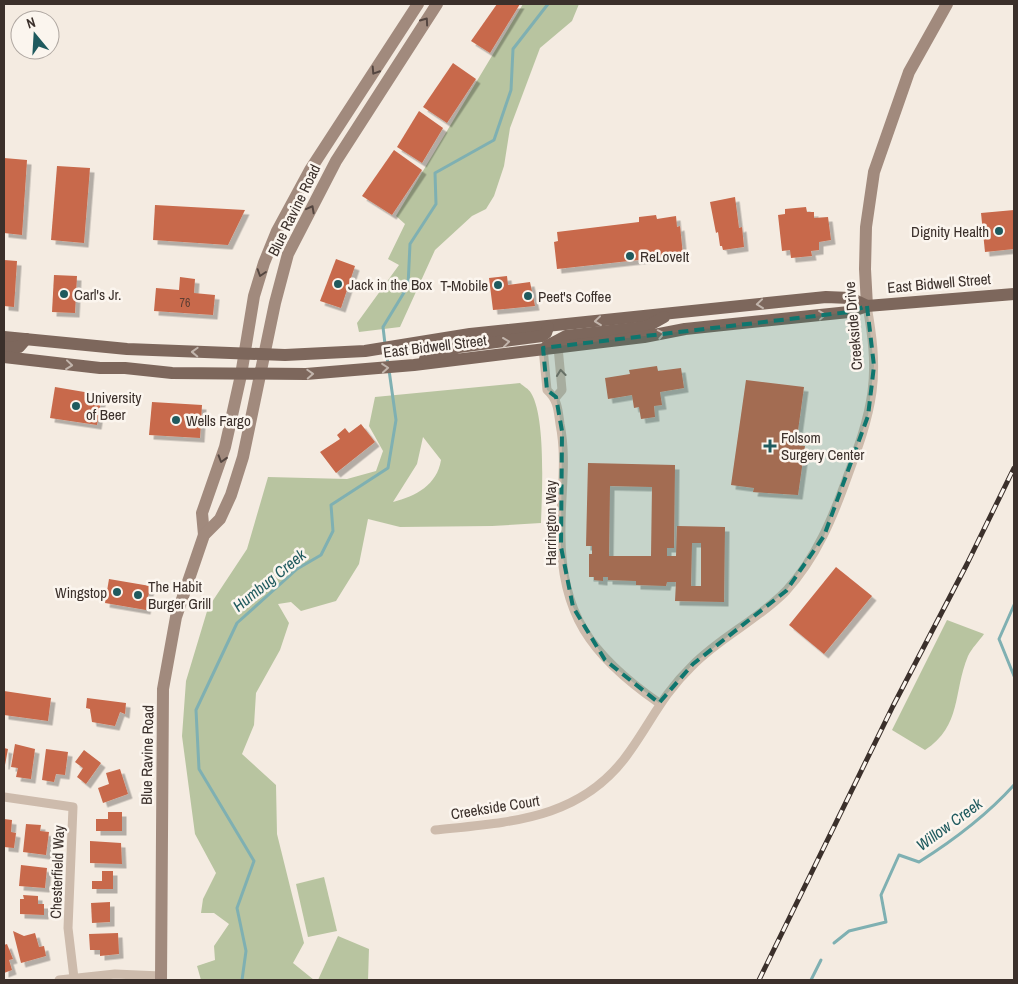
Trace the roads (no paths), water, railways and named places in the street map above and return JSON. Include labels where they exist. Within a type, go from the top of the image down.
[{"type":"main road","name":"Blue Ravine Road","points":[[161,978],[163,689],[176,617],[204,536],[202,513],[225,447],[241,375],[254,296],[277,231],[306,178],[418,4]]},
{"type":"main road","name":"Blue Ravine Road","points":[[204,536],[220,519],[231,495],[243,457],[274,303],[288,254],[336,160],[437,4]]},
{"type":"main road","name":"Creekside Drive","points":[[867,306],[865,283],[866,234],[874,172],[909,72],[947,4]]},
{"type":"main road","points":[[323,187],[319,181],[320,167],[334,146],[334,133]]},
{"type":"main road","name":"East Bidwell Street","points":[[4,357],[100,368],[125,368],[172,373],[261,375],[362,370],[644,337],[685,330],[849,312],[867,306],[1014,294]]},
{"type":"main road","name":"East Bidwell Street","points":[[4,337],[122,348],[265,354],[365,350],[415,344],[470,334],[826,297],[850,298],[867,306]]},
{"type":"main road","points":[[543,348],[566,336],[646,327],[670,313]]},
{"type":"main road","points":[[408,366],[459,347],[542,336],[546,333],[548,327]]},
{"type":"main road","points":[[4,348],[18,348],[26,339]]},
{"type":"main road","points":[[36,361],[36,354],[41,349],[104,352],[122,348]]},
{"type":"street","name":"Creekside Drive","points":[[659,703],[694,664],[755,619],[786,591],[812,558],[824,536],[861,441],[868,414],[874,366],[872,335],[867,306]]},
{"type":"street","name":"Harrington Way","points":[[556,398],[562,390],[558,347]]},
{"type":"street","name":"Harrington Way","points":[[543,348],[547,390],[556,398],[564,453],[561,526],[562,564],[572,608],[594,646],[605,660],[633,685],[659,703]]},
{"type":"street","name":"Creekside Court","points":[[435,830],[537,817],[570,804],[592,790],[619,766],[630,752],[659,703]]},
{"type":"street","name":"Chesterfield Way","points":[[4,797],[73,807],[68,928],[74,978]]},
{"type":"street","points":[[59,980],[115,974],[161,978]]},
{"type":"waterway","name":"Humbug Creek","points":[[385,344],[383,327],[408,286],[410,244],[436,204],[435,173],[494,140],[511,90],[513,49],[548,4]]},
{"type":"waterway","name":"Humbug Creek","points":[[386,350],[388,364]]},
{"type":"waterway","name":"Humbug Creek","points":[[242,980],[246,951],[237,908],[254,861],[199,769],[196,710],[237,623],[297,569],[321,555],[333,531],[331,505],[388,468],[396,420],[389,370]]},
{"type":"waterway","name":"Willow Creek","points":[[1014,605],[999,639],[1014,676]]},
{"type":"waterway","name":"Willow Creek","points":[[834,943],[849,931],[886,922],[881,895],[899,855],[919,862],[969,827],[1014,785]]},
{"type":"waterway","name":"Willow Creek","points":[[811,980],[821,960]]},
{"type":"railway","points":[[759,980],[893,706],[967,564],[1014,468]]},
{"type":"place","name":"Dignity Health","points":[[999,231]]},
{"type":"place","name":"ReLoveIt","points":[[630,256]]},
{"type":"place","name":"Jack in the Box","points":[[338,284]]},
{"type":"place","name":"T-Mobile","points":[[498,285]]},
{"type":"place","name":"Carl's Jr.","points":[[64,294]]},
{"type":"place","name":"Peet's Coffee","points":[[528,296]]},
{"type":"place","name":"University of Beer","points":[[76,406]]},
{"type":"place","name":"Wells Fargo","points":[[176,420]]},
{"type":"place","name":"Folsom Surgery Center","points":[[770,446]]},
{"type":"place","name":"Wingstop","points":[[117,592]]},
{"type":"place","name":"The Habit Burger Grill","points":[[138,595]]}]
